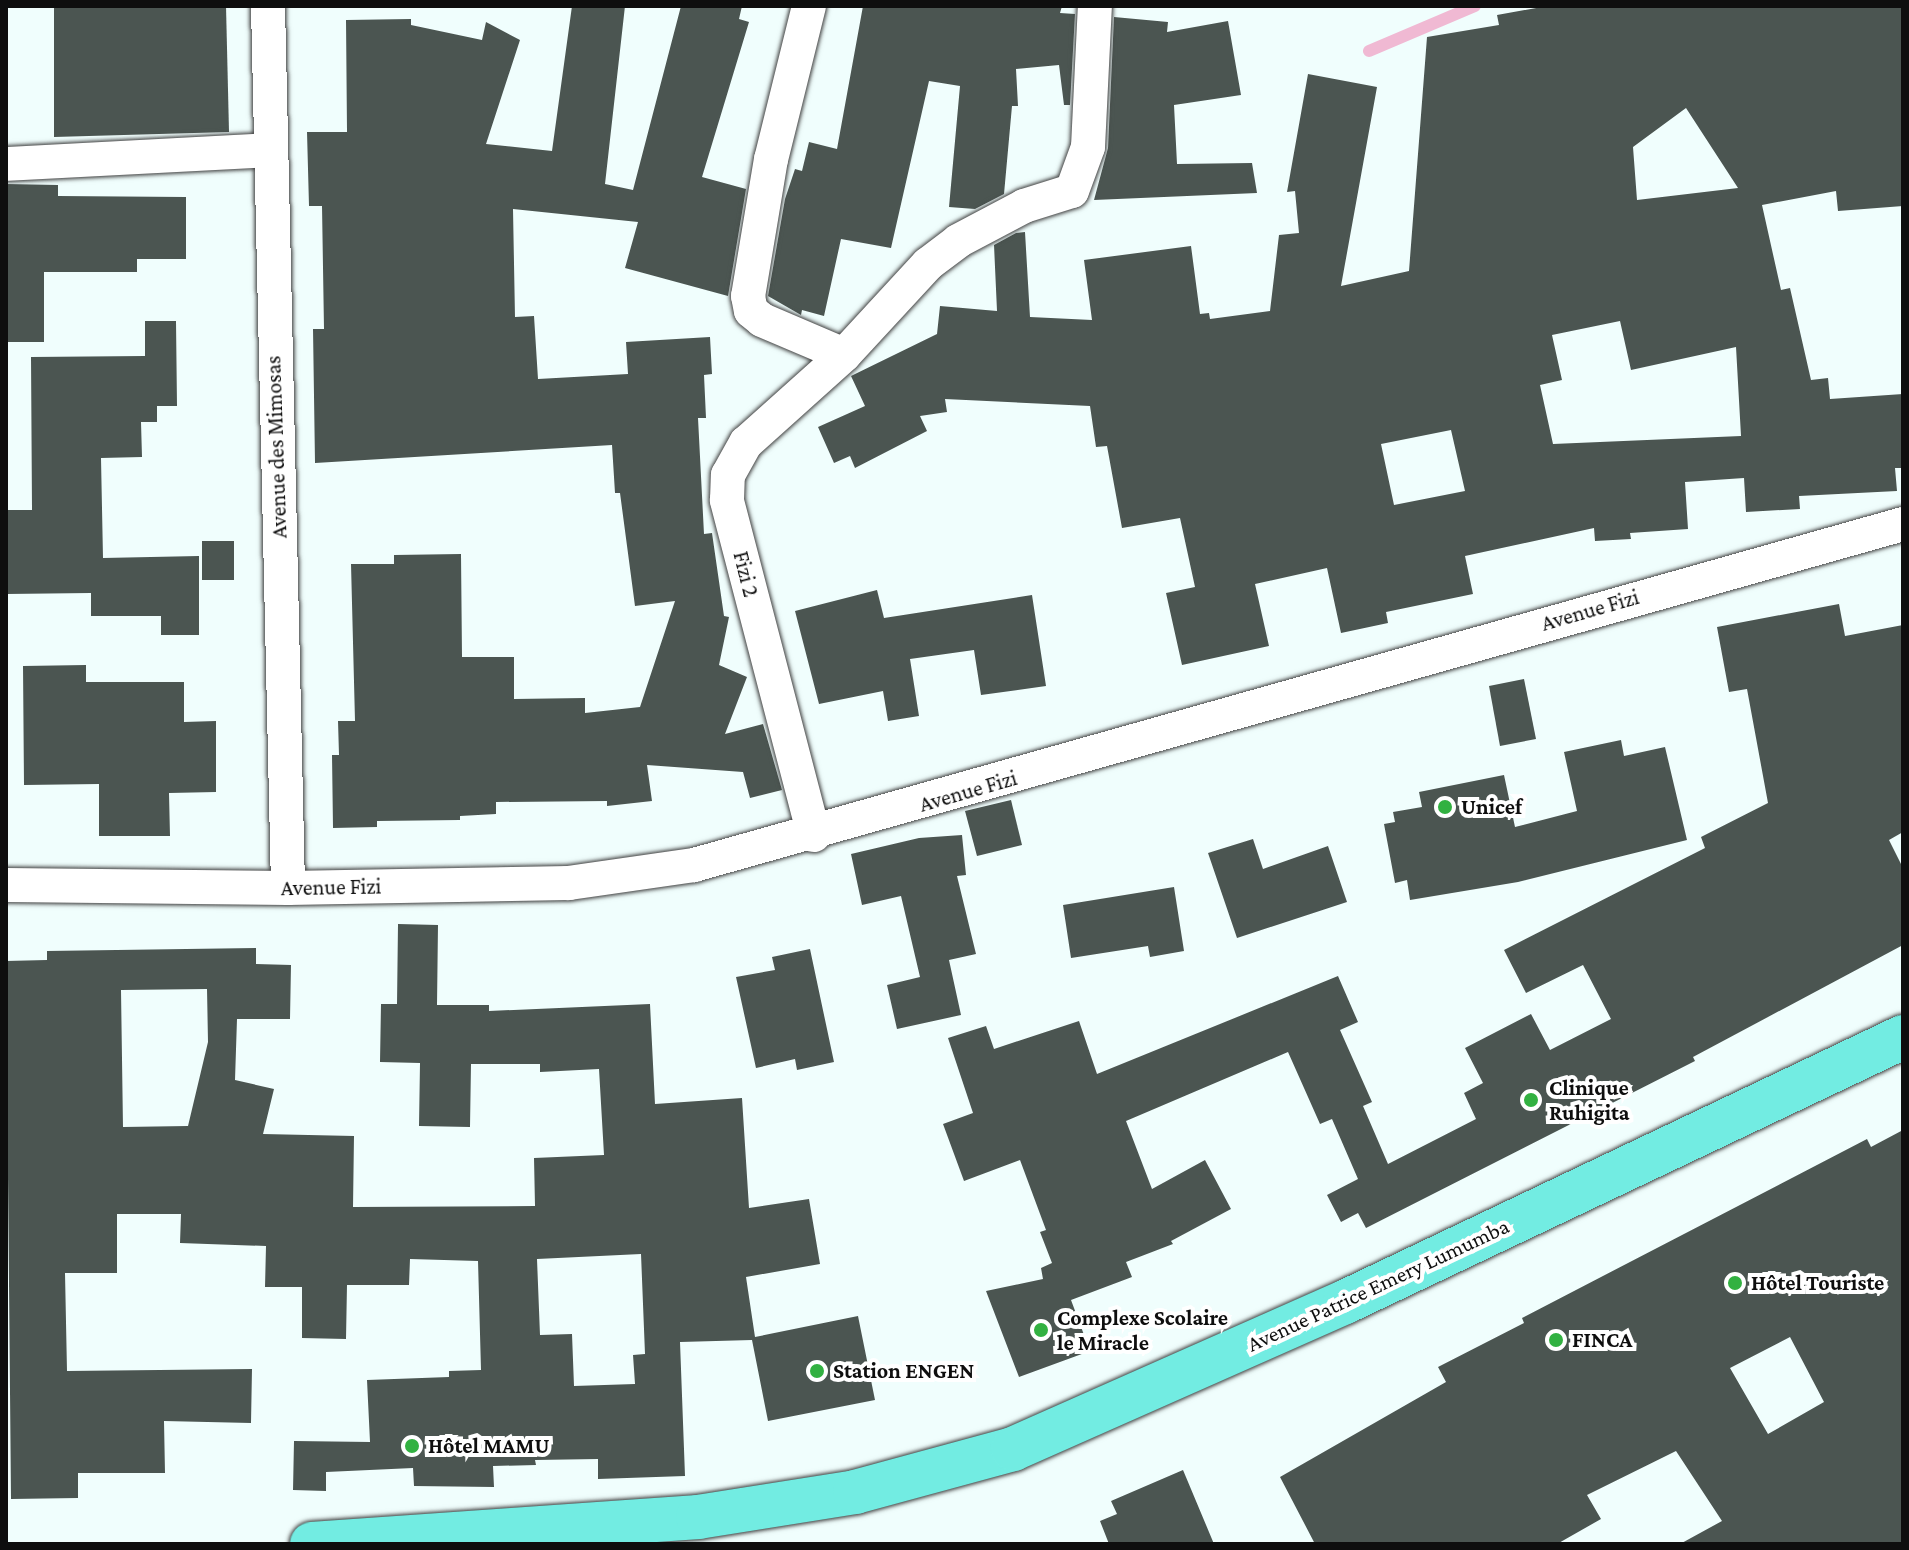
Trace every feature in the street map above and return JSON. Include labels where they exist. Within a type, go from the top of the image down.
[{"type":"main road","name":"Avenue Patrice Emery Lumumba","points":[[312,1544],[698,1517],[855,1492],[1013,1449],[1331,1308],[1903,1037]]},
{"type":"street","name":"Avenue des Mimosas","points":[[268,6],[288,888]]},
{"type":"street","points":[[809,6],[771,159],[748,296],[751,311],[762,320],[844,355]]},
{"type":"street","name":"Fizi 2","points":[[814,835],[731,513],[728,475],[746,443],[844,355],[928,264],[958,241],[1024,206],[1072,191],[1088,147],[1095,6]]},
{"type":"street","points":[[6,164],[270,150]]},
{"type":"street","name":"Avenue Fizi","points":[[6,885],[288,888],[569,883],[694,865],[814,835],[1903,524]]},
{"type":"building","points":[[54,6],[226,6],[229,132],[54,137]]},
{"type":"building","points":[[572,6],[625,6],[605,184],[633,190],[681,6],[742,6],[739,19],[749,22],[702,177],[746,189],[728,296],[625,268],[638,222],[513,209],[515,317],[534,316],[538,379],[628,374],[626,342],[710,337],[712,374],[704,375],[706,418],[698,418],[704,534],[712,533],[724,616],[729,617],[719,665],[747,677],[725,734],[763,724],[782,790],[750,798],[743,772],[647,765],[652,801],[607,806],[607,801],[496,802],[496,814],[460,816],[460,820],[377,821],[377,827],[333,828],[332,755],[339,755],[338,721],[355,721],[351,564],[394,564],[394,555],[461,554],[462,657],[514,657],[514,699],[585,698],[585,713],[640,707],[675,601],[635,606],[620,493],[615,493],[612,445],[315,463],[313,329],[324,329],[322,206],[309,206],[307,132],[347,132],[346,20],[411,19],[411,25],[482,40],[486,22],[520,40],[486,144],[552,151]]},
{"type":"building","points":[[863,6],[1062,6],[1060,13],[1075,14],[1070,105],[1064,105],[1059,65],[1016,69],[1018,106],[1012,106],[1004,194],[975,209],[949,207],[960,86],[929,81],[891,248],[841,239],[824,316],[802,310],[801,315],[768,296],[785,199],[795,169],[802,171],[809,142],[837,149]]},
{"type":"building","points":[[1547,6],[1903,6],[1903,206],[1838,211],[1836,191],[1762,205],[1781,290],[1790,288],[1811,380],[1828,378],[1830,399],[1903,394],[1903,468],[1895,468],[1897,491],[1799,496],[1800,509],[1746,512],[1744,478],[1685,482],[1688,529],[1630,533],[1631,539],[1595,541],[1594,528],[1465,556],[1473,594],[1386,612],[1388,623],[1341,633],[1327,568],[1255,584],[1269,646],[1182,665],[1166,593],[1195,587],[1180,518],[1122,528],[1107,446],[1096,447],[1090,406],[945,399],[947,412],[920,416],[927,431],[855,468],[850,456],[834,463],[818,427],[865,406],[851,376],[937,334],[940,306],[997,311],[994,245],[1016,233],[1025,232],[1030,317],[1092,320],[1084,260],[1191,246],[1200,314],[1209,313],[1210,319],[1270,311],[1279,235],[1299,233],[1295,191],[1287,192],[1308,74],[1377,87],[1341,286],[1409,271],[1427,37],[1499,25],[1497,15]],"holes":[[[1686,108],[1738,188],[1637,200],[1633,147]],[[1620,321],[1631,370],[1736,347],[1741,436],[1553,444],[1540,385],[1562,380],[1552,335]],[[1451,430],[1465,491],[1394,505],[1381,444]]]},
{"type":"building","points":[[1114,17],[1168,22],[1167,32],[1228,21],[1241,95],[1174,105],[1177,164],[1252,163],[1257,193],[1094,200],[1108,148]]},
{"type":"building","points":[[6,184],[58,185],[58,196],[186,197],[186,259],[137,259],[137,272],[44,272],[44,342],[6,342]]},
{"type":"building","points":[[145,321],[176,321],[177,406],[157,406],[157,422],[141,422],[142,457],[101,458],[103,558],[199,556],[199,635],[161,635],[161,616],[91,616],[91,593],[6,594],[6,510],[32,510],[31,357],[145,356]]},
{"type":"building","points":[[202,541],[234,541],[234,580],[202,580]]},
{"type":"building","points":[[877,590],[884,618],[1032,595],[1046,686],[981,695],[974,650],[910,659],[919,716],[888,721],[883,691],[819,704],[795,611]]},
{"type":"building","points":[[1839,604],[1845,636],[1903,625],[1903,832],[1889,840],[1903,868],[1903,945],[1693,1057],[1695,1061],[1366,1228],[1358,1213],[1341,1222],[1327,1195],[1358,1179],[1332,1119],[1320,1124],[1288,1052],[1126,1121],[1152,1189],[1205,1160],[1231,1209],[1171,1241],[1173,1244],[1126,1262],[1132,1277],[1071,1300],[1090,1351],[1019,1377],[986,1291],[1043,1279],[1041,1268],[1052,1263],[1040,1232],[1046,1230],[1020,1160],[964,1181],[943,1124],[973,1113],[948,1038],[986,1026],[994,1049],[1079,1021],[1097,1074],[1338,976],[1358,1022],[1340,1030],[1372,1102],[1363,1106],[1388,1164],[1476,1119],[1464,1093],[1483,1083],[1465,1048],[1531,1014],[1550,1050],[1611,1019],[1583,965],[1526,993],[1504,950],[1705,848],[1701,837],[1768,803],[1747,689],[1729,692],[1717,627]]},
{"type":"building","points":[[86,665],[86,682],[184,682],[184,722],[216,721],[216,792],[169,793],[170,836],[99,836],[99,784],[24,785],[23,666]]},
{"type":"building","points":[[1524,679],[1536,739],[1500,746],[1489,686]]},
{"type":"building","points":[[1621,740],[1624,756],[1665,747],[1687,840],[1518,882],[1410,900],[1407,880],[1395,883],[1384,824],[1395,822],[1393,812],[1422,807],[1419,792],[1504,775],[1515,827],[1577,811],[1564,752]]},
{"type":"building","points":[[1011,800],[1022,845],[977,856],[965,811]]},
{"type":"building","points":[[962,835],[966,875],[957,876],[976,954],[949,960],[961,1015],[897,1029],[887,985],[920,977],[901,896],[862,905],[851,854],[919,838]]},
{"type":"building","points":[[1253,839],[1263,869],[1328,846],[1347,902],[1237,938],[1208,853]]},
{"type":"building","points":[[1174,887],[1184,951],[1150,957],[1148,946],[1071,958],[1063,905]]},
{"type":"building","points":[[398,924],[438,925],[437,1005],[489,1005],[489,1011],[650,1004],[655,1104],[742,1098],[749,1208],[809,1199],[820,1264],[746,1277],[755,1337],[858,1316],[875,1400],[768,1421],[752,1340],[680,1342],[685,1476],[598,1479],[598,1459],[535,1460],[536,1465],[493,1466],[494,1487],[414,1486],[413,1468],[326,1472],[326,1491],[293,1490],[294,1441],[370,1442],[367,1380],[449,1377],[449,1371],[481,1370],[478,1261],[410,1259],[409,1285],[347,1285],[346,1339],[302,1338],[302,1287],[265,1287],[266,1246],[180,1243],[181,1214],[117,1214],[117,1273],[65,1273],[67,1371],[252,1369],[251,1423],[164,1421],[165,1473],[78,1473],[78,1498],[11,1499],[6,961],[47,960],[47,951],[256,948],[256,964],[291,965],[290,1019],[237,1019],[235,1080],[274,1089],[263,1134],[354,1136],[353,1207],[535,1206],[534,1158],[604,1155],[599,1069],[540,1072],[540,1064],[471,1064],[470,1127],[419,1126],[420,1063],[380,1062],[381,1004],[397,1004]],"holes":[[[207,989],[208,1042],[188,1126],[123,1127],[121,990]],[[641,1254],[645,1354],[633,1355],[635,1384],[574,1386],[572,1334],[540,1335],[537,1259]]]},
{"type":"building","points":[[810,949],[834,1062],[797,1070],[795,1059],[756,1068],[736,977],[775,970],[772,957]]},
{"type":"building","points":[[1903,1130],[1903,1544],[1680,1544],[1722,1521],[1676,1451],[1587,1495],[1601,1519],[1557,1544],[1315,1544],[1280,1477],[1446,1382],[1438,1367],[1524,1323],[1522,1318],[1867,1139],[1871,1147]],"holes":[[[1790,1337],[1824,1402],[1768,1434],[1730,1368]]]},
{"type":"building","points":[[1183,1470],[1214,1544],[1109,1544],[1100,1521],[1117,1514],[1111,1501]]},
{"type":"waterway","points":[[1369,51],[1475,6]]},
{"type":"place","name":"Unicef","points":[[1445,807]]},
{"type":"place","name":"Clinique Ruhigita","points":[[1531,1100]]},
{"type":"place","name":"Hôtel Touriste","points":[[1735,1283]]},
{"type":"place","name":"Complexe Scolaire le Miracle","points":[[1041,1330]]},
{"type":"place","name":"FINCA","points":[[1556,1340]]},
{"type":"place","name":"Station ENGEN","points":[[817,1371]]},
{"type":"place","name":"Hôtel MAMU","points":[[412,1446]]}]
